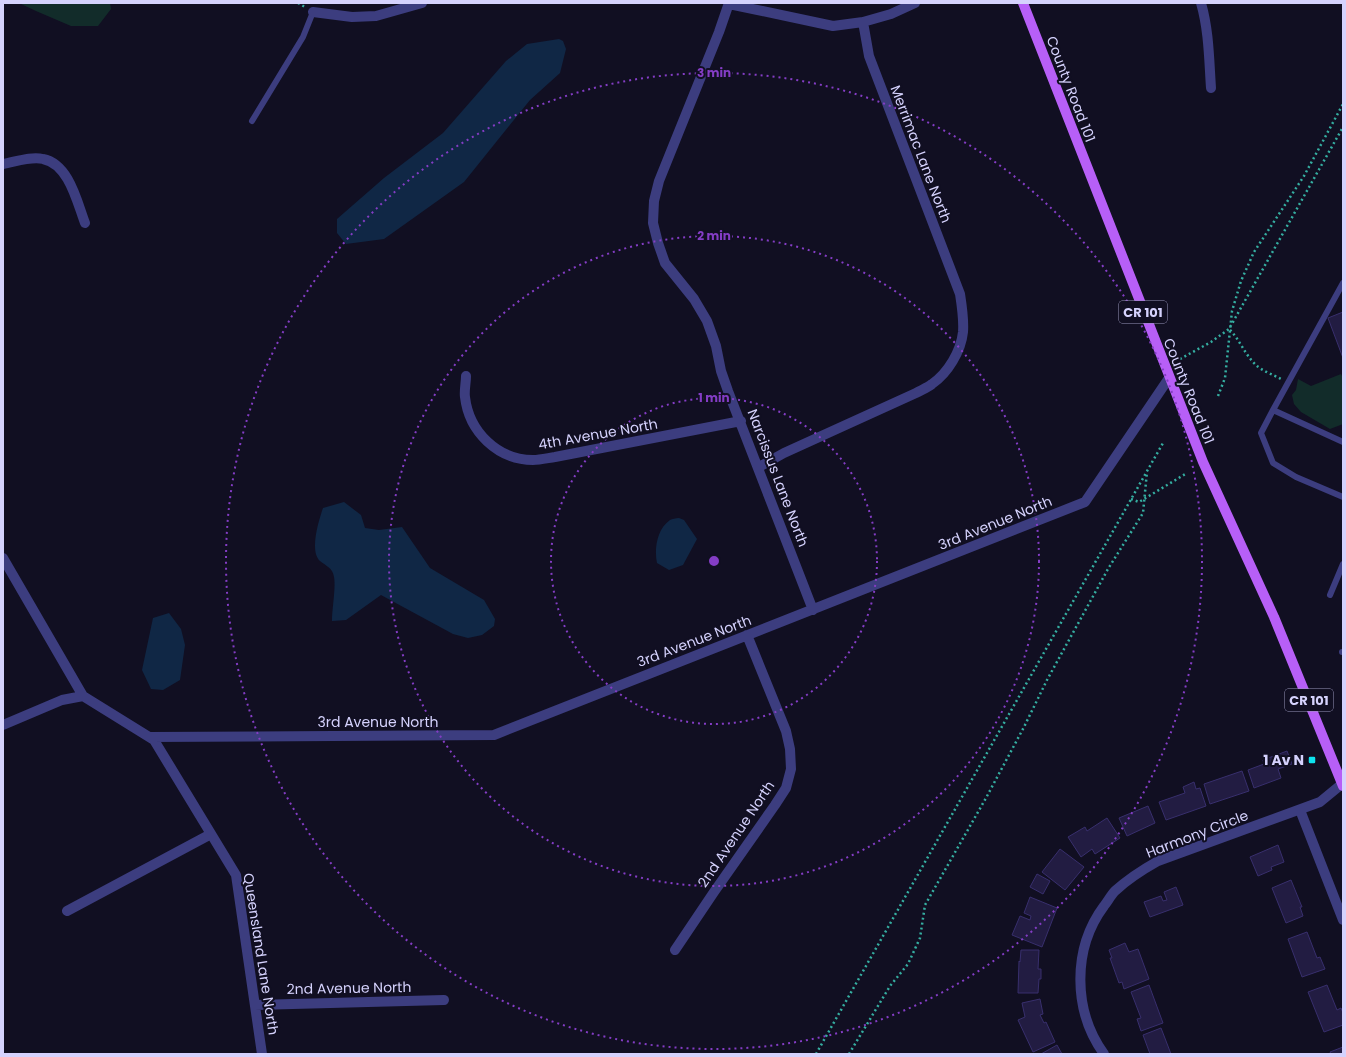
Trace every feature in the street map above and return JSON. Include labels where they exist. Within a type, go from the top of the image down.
[{"type":"main road","name":"County Road 101","points":[[1023,3],[1202,462],[1274,617],[1343,784]]},
{"type":"street","points":[[313,12],[352,17],[376,16],[422,3]]},
{"type":"street","points":[[729,4],[833,26],[863,22],[891,14],[915,3]]},
{"type":"street","points":[[1200,3],[1205,18],[1209,42],[1211,88]]},
{"type":"street","name":"Narcissus Lane North","points":[[729,4],[659,181],[654,201],[653,223],[665,262],[694,299],[707,322],[716,346],[721,371],[813,610]]},
{"type":"street","name":"Merrimac Lane North","points":[[759,467],[784,453],[916,393],[933,383],[947,369],[957,353],[963,333],[963,313],[960,294],[869,56],[863,22]]},
{"type":"street","points":[[3,164],[31,159],[42,159],[53,163],[62,170],[68,180],[85,223]]},
{"type":"street","name":"4th Avenue North","points":[[466,376],[465,397],[470,417],[480,434],[494,449],[513,457],[534,460],[555,457],[741,421]]},
{"type":"street","name":"3rd Avenue North","points":[[149,737],[494,735],[1084,502],[1169,378]]},
{"type":"street","name":"Queensland Lane North","points":[[3,558],[83,696],[154,740],[236,875],[262,1054]]},
{"type":"street","name":"2nd Avenue North","points":[[675,950],[786,788],[791,769],[790,749],[786,730],[747,635]]},
{"type":"street","points":[[3,725],[62,700],[83,696]]},
{"type":"street","name":"Harmony Circle","points":[[1104,1054],[1096,1042],[1086,1018],[1080,992],[1081,965],[1086,938],[1098,913],[1114,892],[1135,874],[1158,861],[1300,810],[1323,800],[1343,784]]},
{"type":"street","points":[[1300,810],[1343,920]]},
{"type":"street","points":[[67,911],[211,834]]},
{"type":"street","name":"2nd Avenue North","points":[[255,1004],[444,1000]]},
{"type":"lane","points":[[252,121],[303,37],[313,12]]},
{"type":"lane","points":[[1343,283],[1261,432],[1273,463],[1296,477],[1343,497]]},
{"type":"lane","points":[[1273,410],[1343,442]]},
{"type":"lane","points":[[1330,595],[1343,564]]},
{"type":"path","points":[[1218,396],[1225,378],[1232,311],[1241,281],[1254,252],[1304,176],[1343,104]]},
{"type":"path","points":[[1180,359],[1211,342],[1230,329],[1343,127]]},
{"type":"path","points":[[1230,329],[1236,335],[1241,346],[1257,366],[1288,382]]},
{"type":"path","points":[[816,1054],[1163,443]]},
{"type":"path","points":[[849,1054],[890,986],[908,964],[920,938],[925,905],[986,798],[1089,603],[1143,512],[1147,472]]},
{"type":"path","points":[[1131,499],[1139,502],[1187,473]]},
{"type":"green space","points":[[19,3],[110,3],[111,9],[98,26],[71,26]]},
{"type":"green space","points":[[1341,374],[1343,378],[1343,424],[1330,429],[1301,412],[1294,404],[1292,395],[1296,390],[1298,379],[1311,386]]},
{"type":"water","points":[[559,39],[563,41],[566,49],[560,73],[530,100],[464,182],[384,239],[346,244],[337,233],[337,219],[384,178],[443,133],[506,61],[527,44]]},
{"type":"water","points":[[344,502],[361,515],[365,528],[379,530],[402,527],[430,568],[484,600],[495,619],[494,626],[482,635],[468,638],[453,634],[381,595],[346,620],[332,621],[335,586],[333,574],[331,569],[320,561],[317,556],[315,543],[317,527],[323,508]]},
{"type":"water","points":[[675,518],[684,520],[697,539],[683,565],[669,570],[657,563],[656,546],[659,534],[666,524]]},
{"type":"water","points":[[169,613],[181,629],[185,645],[180,680],[163,690],[151,689],[142,670],[153,618]]},
{"type":"building","points":[[1343,312],[1343,358],[1328,318]]},
{"type":"building","points":[[1287,751],[1292,764],[1278,769],[1281,778],[1254,788],[1248,770],[1264,764],[1263,760]]},
{"type":"building","points":[[1242,771],[1249,791],[1210,804],[1204,784]]},
{"type":"building","points":[[1194,782],[1196,789],[1200,788],[1206,806],[1166,820],[1159,802],[1185,793],[1183,787]]},
{"type":"building","points":[[1148,806],[1155,823],[1127,836],[1119,818]]},
{"type":"building","points":[[1107,818],[1120,838],[1095,854],[1092,849],[1081,857],[1068,837],[1085,827],[1087,831]]},
{"type":"building","points":[[1278,845],[1284,862],[1271,867],[1272,870],[1258,876],[1250,857]]},
{"type":"building","points":[[1060,849],[1084,867],[1065,890],[1042,872]]},
{"type":"building","points":[[1037,874],[1050,881],[1043,894],[1030,887]]},
{"type":"building","points":[[1291,880],[1302,907],[1300,907],[1303,916],[1286,923],[1272,888]]},
{"type":"building","points":[[1176,887],[1183,905],[1150,917],[1144,902],[1161,896],[1163,901],[1167,900],[1164,892]]},
{"type":"building","points":[[1030,897],[1057,908],[1042,947],[1012,935],[1020,916],[1030,920],[1031,916],[1024,913]]},
{"type":"building","points":[[1307,932],[1317,958],[1320,957],[1325,969],[1302,977],[1288,939]]},
{"type":"building","points":[[1125,943],[1129,952],[1138,949],[1149,979],[1124,989],[1122,982],[1119,983],[1110,958],[1112,958],[1109,950]]},
{"type":"building","points":[[1021,950],[1039,950],[1038,969],[1041,969],[1041,979],[1039,979],[1038,993],[1018,993],[1019,961],[1020,962]]},
{"type":"building","points":[[1149,985],[1163,1023],[1141,1031],[1137,1019],[1141,1018],[1131,992]]},
{"type":"building","points":[[1327,985],[1337,1010],[1341,1008],[1343,1013],[1343,1025],[1324,1032],[1308,992]]},
{"type":"building","points":[[1040,999],[1043,1014],[1040,1015],[1044,1023],[1046,1022],[1055,1042],[1033,1052],[1018,1020],[1025,1017],[1022,1003]]},
{"type":"building","points":[[1161,1028],[1171,1054],[1150,1054],[1143,1035]]},
{"type":"building","points":[[1057,1045],[1062,1054],[1041,1054]]},
{"type":"building","points":[[1343,1047],[1343,1054],[1331,1054],[1330,1052]]},
{"type":"place","name":"1 Av N","points":[[1312,760]]}]
